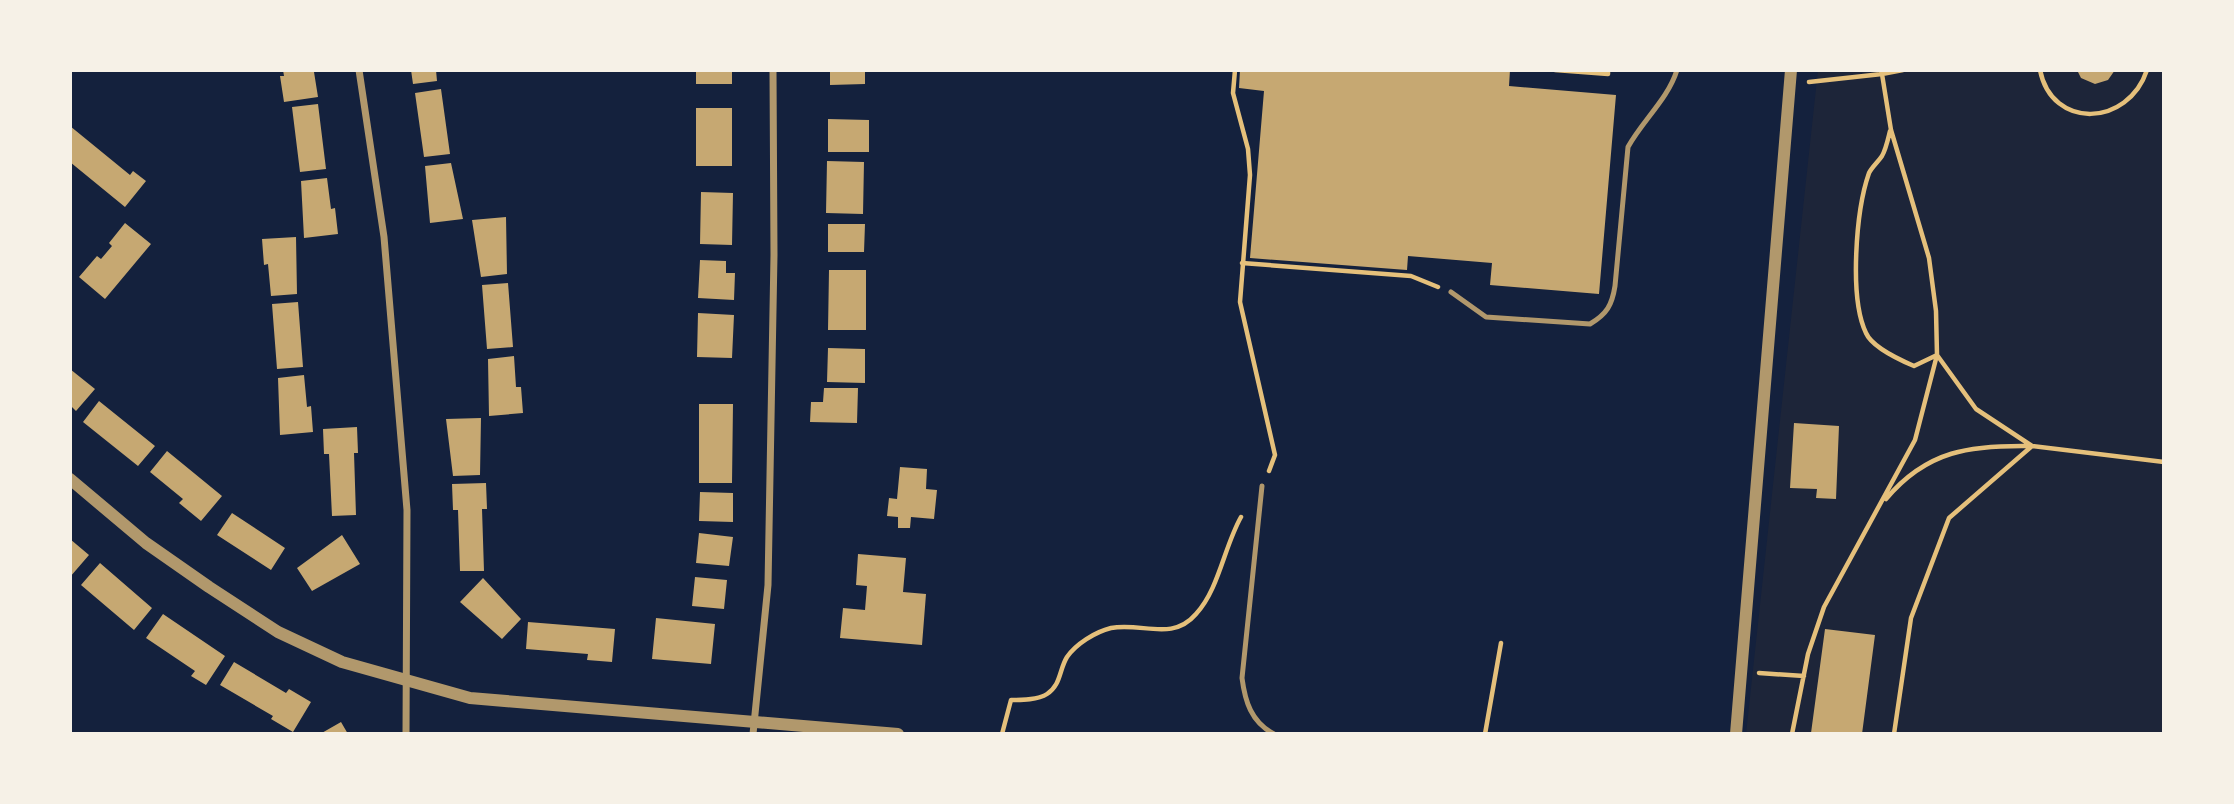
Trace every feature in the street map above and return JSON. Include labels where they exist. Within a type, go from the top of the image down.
[{"type":"street","points":[[359,70],[384,237],[405,483],[406,734]]},
{"type":"street","points":[[753,734],[768,585],[774,70]]},
{"type":"street","points":[[1736,734],[1791,76]]},
{"type":"street","points":[[70,479],[146,543],[278,632],[342,662],[470,698],[898,734]]},
{"type":"lane","points":[[1451,292],[1486,317],[1590,324],[1604,316],[1612,303],[1615,286],[1629,147],[1639,127],[1673,85],[1677,70]]},
{"type":"lane","points":[[1262,486],[1242,678],[1245,700],[1253,716],[1274,734]]},
{"type":"path","points":[[1002,734],[1011,700],[1047,695],[1060,680],[1066,659],[1079,645],[1098,632],[1113,628],[1166,631],[1185,625],[1198,612],[1235,527],[1262,486],[1275,455],[1240,302],[1250,175],[1248,149],[1233,93],[1235,70]]},
{"type":"path","points":[[1555,70],[1608,74],[1608,70]]},
{"type":"path","points":[[1791,76],[1816,82],[1903,70]]},
{"type":"path","points":[[2040,70],[2051,94],[2063,105],[2079,113],[2097,114],[2114,110],[2129,102],[2140,88],[2147,70]]},
{"type":"path","points":[[1793,734],[1804,676],[1824,607],[1915,440],[1937,355],[1936,310],[1928,258],[1891,130],[1881,72]]},
{"type":"path","points":[[1891,130],[1883,155],[1870,171],[1863,202],[1859,233],[1858,305],[1866,336],[1900,360],[1914,366],[1937,355]]},
{"type":"path","points":[[1242,263],[1411,276],[1451,292]]},
{"type":"path","points":[[1937,355],[1976,409],[2032,446]]},
{"type":"path","points":[[1878,509],[1905,476],[1939,456],[1986,445],[2032,446],[2164,461]]},
{"type":"path","points":[[1894,734],[1911,618],[1949,519],[2032,446]]},
{"type":"path","points":[[1485,734],[1501,643]]},
{"type":"path","points":[[1740,672],[1804,676]]},
{"type":"shaded area","points":[[1818,70],[2164,70],[2164,734],[1746,734]]},
{"type":"building","points":[[283,70],[314,72],[318,97],[284,102],[280,76],[284,76]]},
{"type":"building","points":[[411,70],[436,70],[437,81],[413,84]]},
{"type":"building","points":[[696,70],[732,70],[732,84],[696,84]]},
{"type":"building","points":[[830,70],[865,70],[865,84],[830,85]]},
{"type":"building","points":[[1240,70],[1510,70],[1509,86],[1616,95],[1599,294],[1490,285],[1492,263],[1408,256],[1407,270],[1250,258],[1264,91],[1239,88]]},
{"type":"building","points":[[2077,70],[2115,70],[2108,80],[2095,84],[2081,78]]},
{"type":"building","points":[[441,89],[450,154],[424,157],[415,93]]},
{"type":"building","points":[[318,104],[326,169],[300,172],[292,107]]},
{"type":"building","points":[[696,108],[732,108],[732,166],[696,166]]},
{"type":"building","points":[[828,119],[869,120],[869,152],[828,152]]},
{"type":"building","points":[[70,126],[130,175],[133,171],[146,181],[125,207],[70,162]]},
{"type":"building","points":[[827,161],[864,162],[863,214],[826,213]]},
{"type":"building","points":[[451,163],[463,219],[430,223],[425,166]]},
{"type":"building","points":[[327,178],[338,234],[304,238],[301,181]]},
{"type":"building","points":[[701,192],[733,193],[732,245],[700,244]]},
{"type":"building","points":[[506,217],[507,274],[481,277],[472,220]]},
{"type":"building","points":[[125,223],[151,244],[105,299],[79,277],[97,256],[101,259],[112,246],[109,243]]},
{"type":"building","points":[[828,224],[865,224],[864,252],[828,252]]},
{"type":"building","points":[[296,237],[297,294],[271,296],[262,239]]},
{"type":"building","points":[[700,260],[726,261],[726,273],[735,273],[734,300],[698,298]]},
{"type":"building","points":[[829,270],[866,270],[866,330],[828,330]]},
{"type":"building","points":[[508,283],[513,347],[487,349],[482,285]]},
{"type":"building","points":[[298,302],[303,367],[277,369],[272,304]]},
{"type":"building","points":[[698,313],[734,315],[732,358],[697,357]]},
{"type":"building","points":[[828,348],[865,349],[865,383],[827,382]]},
{"type":"building","points":[[514,356],[516,387],[521,387],[523,413],[489,416],[488,359]]},
{"type":"building","points":[[70,369],[95,389],[76,411],[70,405]]},
{"type":"building","points":[[304,375],[313,432],[280,435],[278,378]]},
{"type":"building","points":[[824,388],[858,388],[857,423],[810,422],[811,402],[823,402]]},
{"type":"building","points":[[99,401],[155,446],[138,466],[83,422]]},
{"type":"building","points":[[699,404],[733,404],[732,483],[699,483]]},
{"type":"building","points":[[481,418],[480,475],[453,476],[446,419]]},
{"type":"building","points":[[1794,423],[1839,426],[1836,499],[1816,498],[1817,489],[1790,488]]},
{"type":"building","points":[[357,427],[358,453],[354,453],[356,515],[332,516],[329,454],[324,454],[323,429]]},
{"type":"building","points":[[167,451],[222,496],[201,521],[179,503],[183,499],[150,472]]},
{"type":"building","points":[[900,467],[927,469],[926,489],[937,490],[934,519],[911,517],[910,528],[898,528],[898,517],[887,516],[889,498],[897,499]]},
{"type":"building","points":[[486,483],[487,509],[482,509],[484,571],[460,571],[458,510],[453,510],[452,484]]},
{"type":"building","points":[[700,492],[733,493],[733,522],[699,521]]},
{"type":"building","points":[[232,513],[285,548],[271,570],[217,535]]},
{"type":"building","points":[[699,533],[733,537],[729,566],[696,563]]},
{"type":"building","points":[[342,535],[360,564],[312,591],[297,568]]},
{"type":"building","points":[[70,539],[89,555],[70,577]]},
{"type":"building","points":[[858,554],[906,558],[903,592],[926,594],[922,645],[840,638],[843,608],[865,610],[867,586],[856,585]]},
{"type":"building","points":[[100,563],[152,608],[134,630],[81,585]]},
{"type":"building","points":[[695,577],[727,580],[724,609],[692,606]]},
{"type":"building","points":[[483,578],[521,619],[502,639],[460,602]]},
{"type":"building","points":[[163,614],[225,656],[206,685],[191,676],[195,671],[146,638]]},
{"type":"building","points":[[656,618],[715,624],[711,664],[652,659]]},
{"type":"building","points":[[528,622],[615,629],[612,662],[587,660],[588,654],[526,649]]},
{"type":"building","points":[[1825,629],[1875,635],[1862,734],[1811,733]]},
{"type":"building","points":[[234,662],[286,693],[289,689],[311,702],[293,732],[271,719],[273,716],[220,685]]},
{"type":"building","points":[[341,722],[348,734],[320,734]]}]
